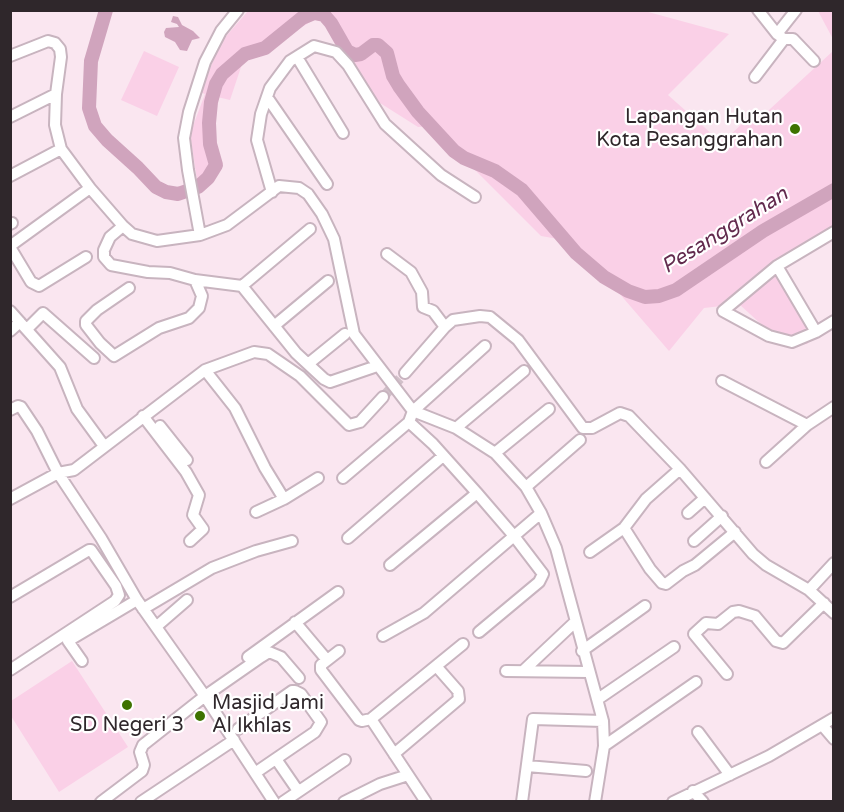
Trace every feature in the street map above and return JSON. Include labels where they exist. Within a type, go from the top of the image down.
[{"type":"street","points":[[200,236],[184,138],[192,102],[205,62],[221,32],[238,10]]},
{"type":"street","points":[[758,10],[781,37],[793,39],[814,61]]},
{"type":"street","points":[[755,77],[796,10]]},
{"type":"street","points":[[10,56],[48,41],[55,43],[60,49],[55,125],[61,149],[90,189],[132,234],[158,241],[200,236],[226,225],[279,186],[299,188],[308,194],[322,214],[334,239],[354,334],[377,366],[400,391],[413,411],[456,428],[495,453],[526,487],[556,548],[582,651],[603,721],[604,746],[595,801]]},
{"type":"street","points":[[272,192],[257,140],[261,114],[270,88],[290,61],[314,46],[336,52],[348,65],[385,124],[441,175],[475,197]]},
{"type":"street","points":[[297,57],[343,133]]},
{"type":"street","points":[[10,117],[56,94]]},
{"type":"street","points":[[267,97],[327,184]]},
{"type":"street","points":[[10,176],[61,149]]},
{"type":"street","points":[[86,257],[39,286],[32,282],[10,246],[90,189]]},
{"type":"street","points":[[123,226],[110,237],[104,250],[104,257],[111,265],[242,286],[296,353],[330,382],[377,366]]},
{"type":"street","points":[[242,286],[310,229]]},
{"type":"street","points":[[834,232],[777,266],[723,311],[769,336],[792,342],[834,321]]},
{"type":"street","points":[[387,254],[411,272],[422,292],[423,307],[432,311],[445,327]]},
{"type":"street","points":[[777,266],[816,332]]},
{"type":"street","points":[[129,288],[97,310],[86,321],[86,325],[100,343],[114,357],[159,328],[189,318],[199,308],[202,296],[195,279]]},
{"type":"street","points":[[274,326],[328,281]]},
{"type":"street","points":[[10,311],[60,367],[77,408],[104,446]]},
{"type":"street","points":[[10,331],[44,313],[94,358]]},
{"type":"street","points":[[405,373],[453,320],[480,316],[490,317],[518,340],[583,428],[592,428],[620,413],[628,416],[680,469],[753,554],[766,565],[809,590],[834,613]]},
{"type":"street","points":[[308,364],[345,334]]},
{"type":"street","points":[[343,477],[409,422],[413,411],[485,346]]},
{"type":"street","points":[[10,499],[58,473],[74,470],[205,370],[254,352],[268,354],[300,376],[350,425],[360,422],[383,397]]},
{"type":"street","points":[[205,370],[235,408],[265,468],[284,499]]},
{"type":"street","points":[[456,428],[524,371]]},
{"type":"street","points":[[722,381],[807,425]]},
{"type":"street","points":[[10,410],[21,407],[37,431],[58,473],[101,538],[140,604],[274,801]]},
{"type":"street","points":[[766,462],[807,425],[834,407]]},
{"type":"street","points":[[495,453],[549,409]]},
{"type":"street","points":[[146,414],[186,460]]},
{"type":"street","points":[[146,414],[200,495],[193,515],[203,529],[190,542]]},
{"type":"street","points":[[409,422],[516,534],[541,570],[542,578],[479,632]]},
{"type":"street","points":[[526,487],[580,440]]},
{"type":"street","points":[[348,538],[443,456]]},
{"type":"street","points":[[590,552],[624,528],[646,499],[680,469]]},
{"type":"street","points":[[256,512],[284,499],[318,478]]},
{"type":"street","points":[[390,565],[477,493]]},
{"type":"street","points":[[688,513],[705,498]]},
{"type":"street","points":[[383,636],[424,613],[539,516]]},
{"type":"street","points":[[694,542],[722,516]]},
{"type":"street","points":[[624,528],[650,569],[662,583],[666,584],[683,571],[696,565],[735,532]]},
{"type":"street","points":[[10,675],[68,641],[212,568],[256,551],[292,541]]},
{"type":"street","points":[[10,597],[89,550],[116,586],[119,595],[115,602],[10,670]]},
{"type":"street","points":[[809,590],[834,563]]},
{"type":"street","points":[[101,801],[142,771],[144,765],[140,752],[143,745],[203,694],[295,622],[338,592]]},
{"type":"street","points":[[157,626],[188,600]]},
{"type":"street","points":[[727,674],[694,634],[706,623],[718,624],[733,612],[739,611],[756,616],[776,641],[783,643],[824,603]]},
{"type":"street","points":[[582,651],[645,606]]},
{"type":"street","points":[[523,671],[575,621]]},
{"type":"street","points":[[295,622],[327,660]]},
{"type":"street","points":[[68,641],[82,661]]},
{"type":"street","points":[[339,651],[321,665],[321,670],[359,720],[366,721],[463,644]]},
{"type":"street","points":[[598,699],[674,647]]},
{"type":"street","points":[[203,694],[269,652],[281,657],[299,678]]},
{"type":"street","points":[[394,754],[459,699],[458,691],[436,666]]},
{"type":"street","points":[[506,671],[589,672]]},
{"type":"street","points":[[604,746],[696,682]]},
{"type":"street","points":[[238,729],[292,691],[302,694],[321,722],[319,728],[255,773]]},
{"type":"street","points":[[674,801],[769,756],[834,718]]},
{"type":"street","points":[[371,719],[426,801]]},
{"type":"street","points":[[522,801],[533,719],[603,721]]},
{"type":"street","points":[[822,725],[834,739]]},
{"type":"street","points":[[698,732],[730,775]]},
{"type":"street","points":[[141,801],[234,740]]},
{"type":"street","points":[[276,759],[296,788]]},
{"type":"street","points":[[283,801],[345,760]]},
{"type":"street","points":[[527,766],[586,771]]},
{"type":"street","points":[[344,801],[380,784],[408,775]]},
{"type":"street","points":[[693,791],[703,801]]},
{"type":"shaded area","points":[[641,10],[729,34],[668,95],[722,143],[751,115],[757,121],[833,51],[833,227],[780,259],[820,331],[807,344],[785,346],[739,304],[704,308],[669,351],[606,278],[564,240],[541,236],[431,126],[418,127],[380,103],[319,17],[243,61],[230,100],[213,96],[209,123],[210,144],[216,165],[208,178],[198,187],[190,134],[205,94],[200,92],[221,42],[248,11]]},
{"type":"shaded area","points":[[818,11],[833,11],[833,39]]},
{"type":"shaded area","points":[[173,16],[178,17],[182,25],[200,38],[192,40],[187,51],[180,50],[175,42],[165,37],[166,28],[179,27],[171,22]]},
{"type":"shaded area","points":[[144,51],[179,67],[157,116],[121,100]]},
{"type":"shaded area","points":[[72,661],[128,747],[59,792],[11,716],[11,701]]},
{"type":"waterway","name":"Pesanggrahan","points":[[106,10],[91,61],[89,108],[95,126],[107,140],[156,187],[166,192],[178,194],[198,187],[208,178],[216,165],[210,144],[209,123],[211,102],[216,84],[222,74],[245,54],[265,48],[302,18],[314,13],[324,15],[331,23],[347,51],[355,55],[361,54],[373,45],[378,45],[387,53],[393,76],[399,86],[418,112],[454,151],[464,158],[495,171],[522,190],[576,253],[604,277],[628,291],[645,297],[659,296],[676,290],[763,231],[834,190]]},
{"type":"tunnel","points":[[383,397],[405,373]]},
{"type":"place","name":"Lapangan Hutan Kota Pesanggrahan","points":[[795,129]]},
{"type":"place","name":"SD Negeri 3","points":[[127,705]]},
{"type":"place","name":"Masjid Jami Al Ikhlas","points":[[200,716]]}]
